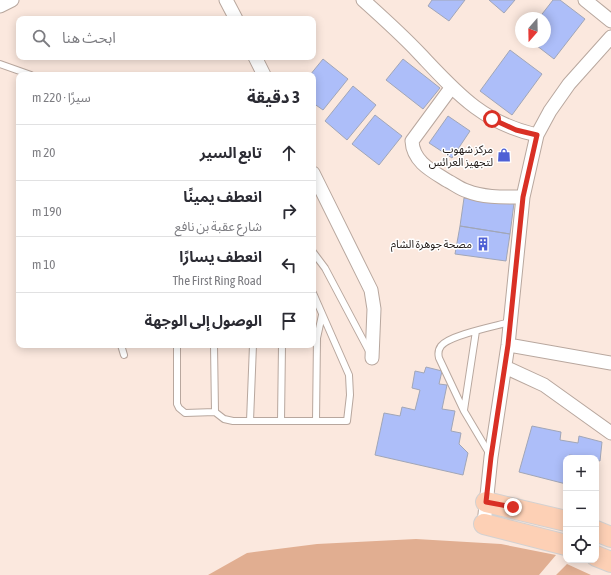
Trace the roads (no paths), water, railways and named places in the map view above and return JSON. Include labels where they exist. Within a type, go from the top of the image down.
[{"type":"main road","points":[[486,502],[563,520]]},
{"type":"main road","points":[[484,524],[563,544]]},
{"type":"main road","points":[[599,532],[611,537]]},
{"type":"main road","points":[[599,557],[611,562]]},
{"type":"street","points":[[0,6],[12,0]]},
{"type":"street","points":[[226,0],[234,16]]},
{"type":"street","points":[[363,0],[418,52],[452,88],[492,119],[516,130],[537,135]]},
{"type":"street","points":[[585,0],[611,21]]},
{"type":"street","points":[[484,524],[491,457],[508,345],[523,197],[537,135],[550,111],[569,84],[611,37]]},
{"type":"street","points":[[256,60],[262,72]]},
{"type":"street","points":[[452,88],[412,141],[412,148],[423,165],[430,172],[467,191],[494,196],[523,197]]},
{"type":"street","points":[[316,179],[371,290],[374,309],[372,358]]},
{"type":"street","points":[[508,345],[611,363]]},
{"type":"street","points":[[505,367],[544,385],[611,433]]},
{"type":"lane","points":[[0,64],[23,72]]},
{"type":"lane","points":[[316,256],[325,268],[372,358]]},
{"type":"lane","points":[[177,348],[179,408],[185,413],[215,412],[228,420],[347,421],[350,395],[349,375],[316,300]]},
{"type":"lane","points":[[316,421],[317,338],[322,315]]},
{"type":"lane","points":[[491,457],[464,410],[439,358],[438,352],[440,347],[446,342],[476,331],[510,322]]},
{"type":"lane","points":[[464,410],[476,331]]},
{"type":"lane","points":[[122,348],[124,355]]},
{"type":"lane","points":[[214,348],[215,412]]},
{"type":"lane","points":[[250,421],[253,348]]},
{"type":"lane","points":[[281,421],[282,348]]},
{"type":"place","name":"مركز شهوب لتجهيز العرائس","points":[[504,155]]},
{"type":"place","name":"مصحة جوهرة الشام","points":[[483,244]]}]
